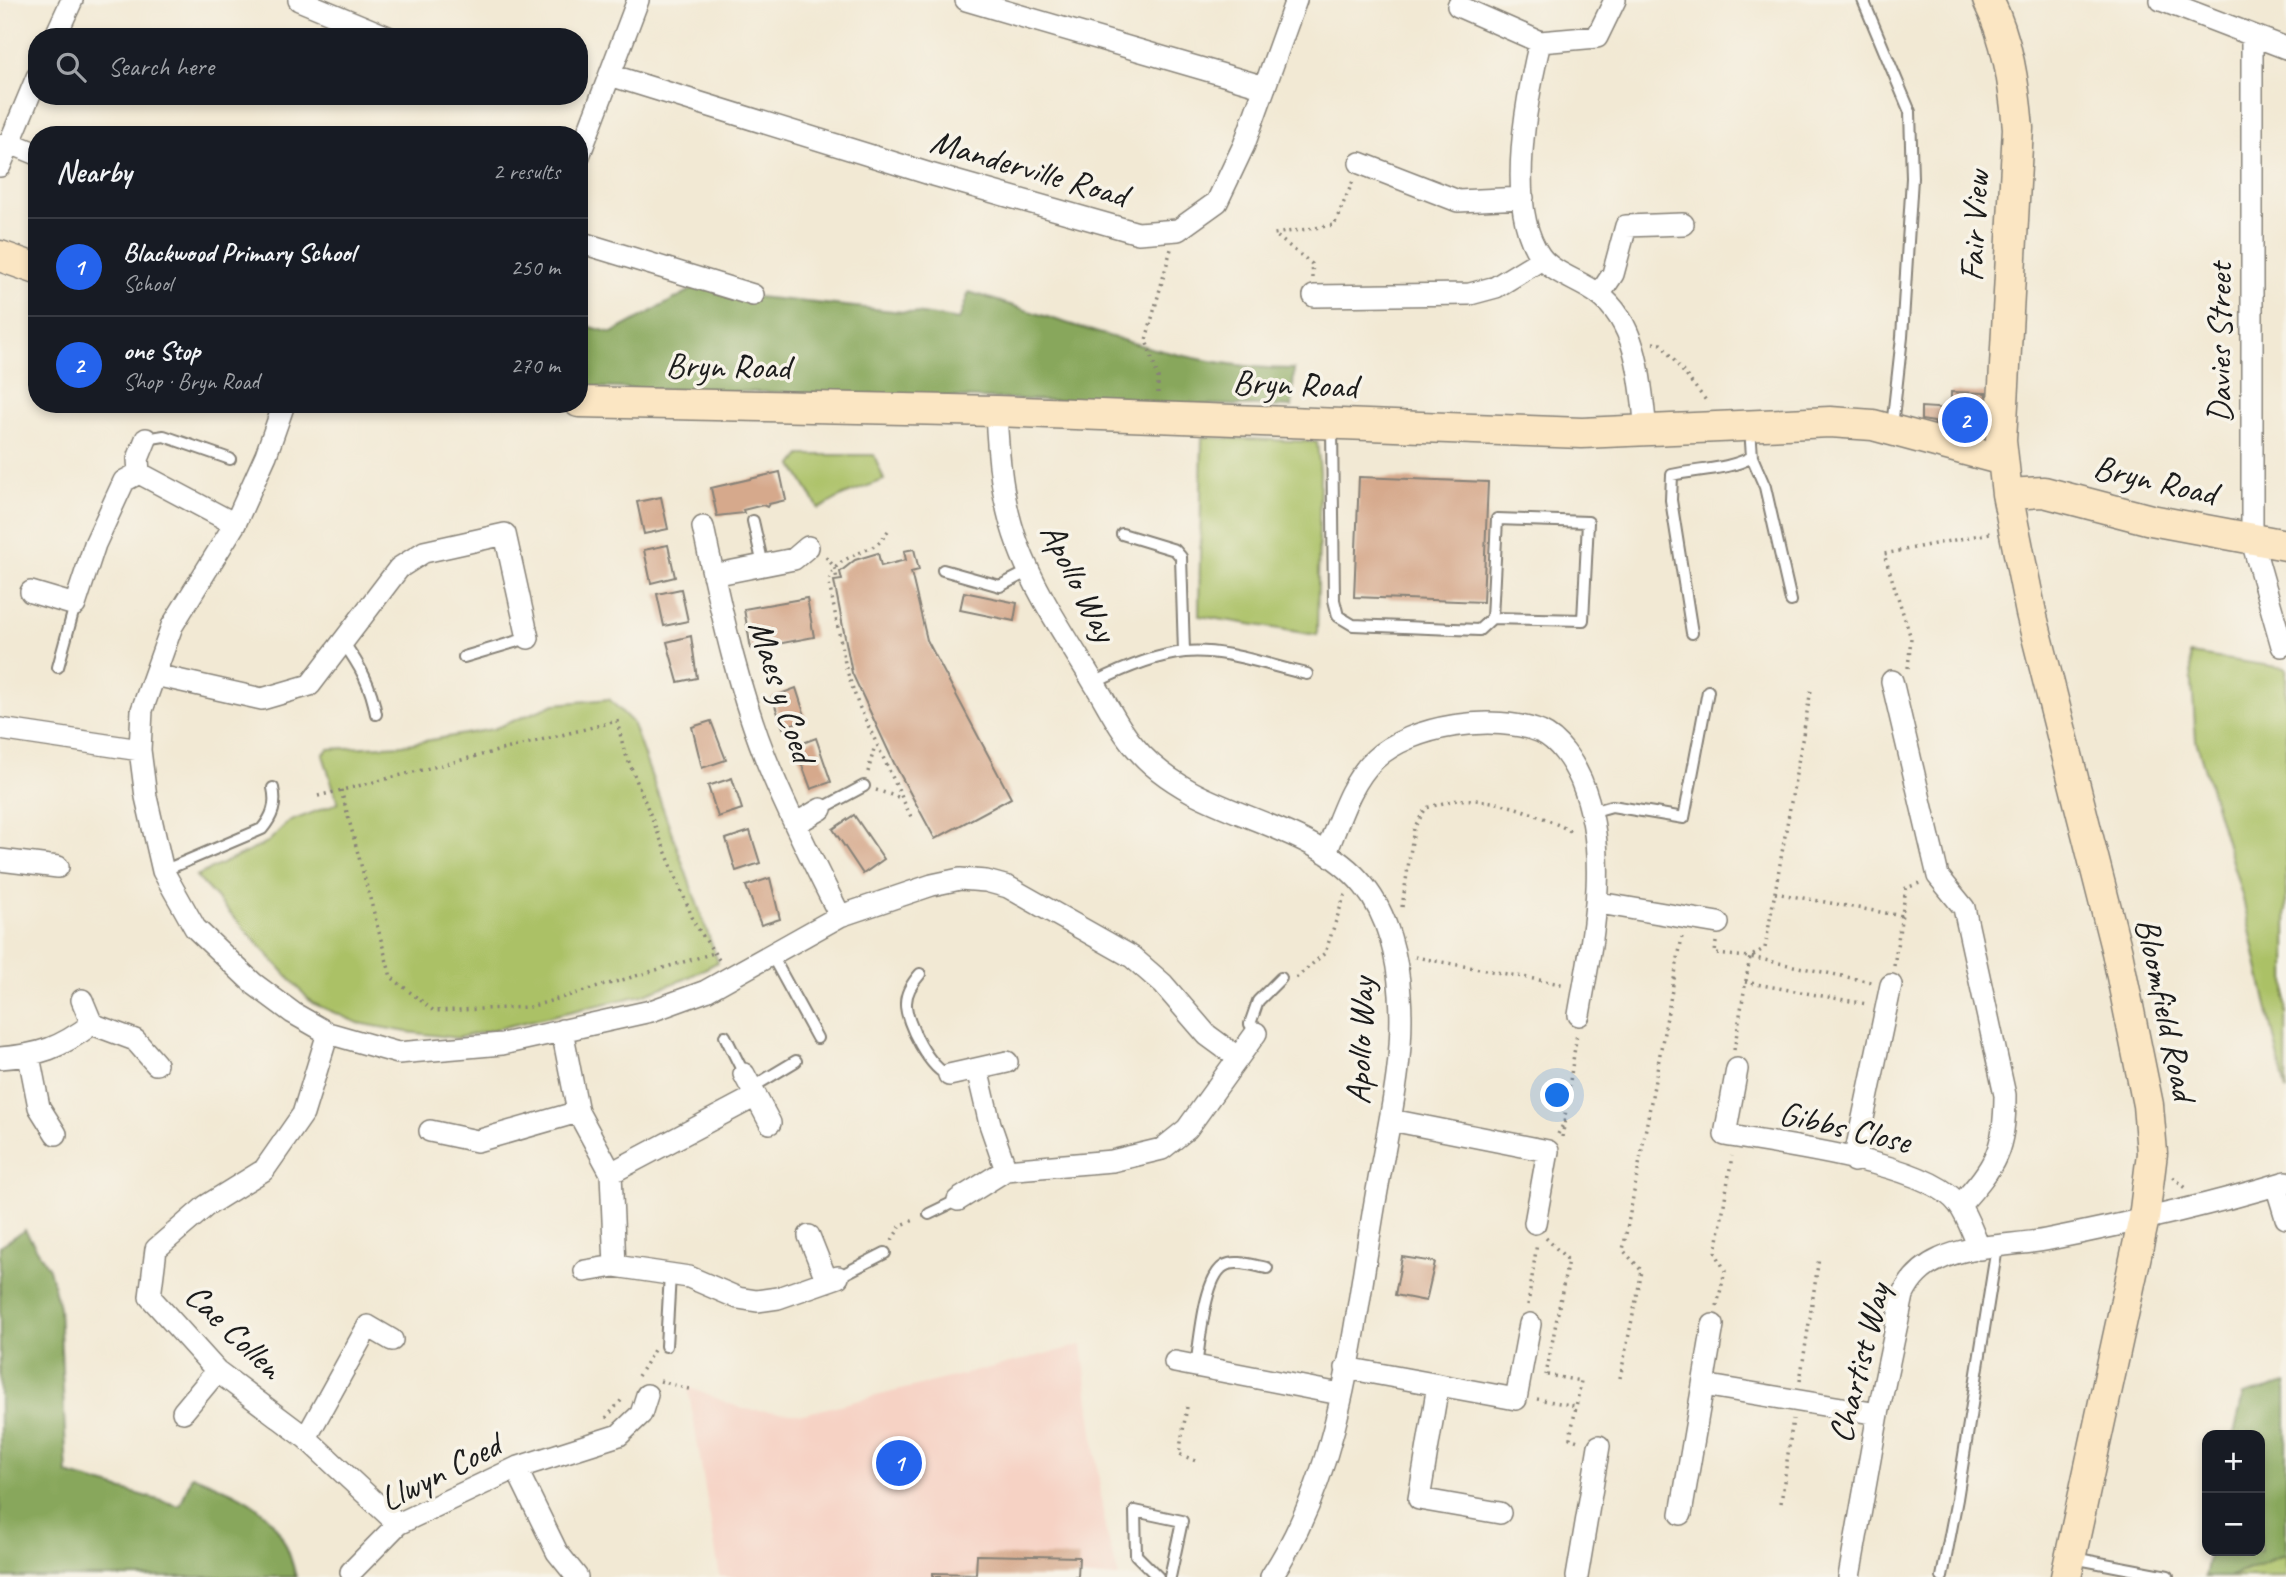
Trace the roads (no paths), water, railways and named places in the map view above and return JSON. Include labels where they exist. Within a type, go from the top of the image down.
[{"type":"street","points":[[59,28],[72,0]]},
{"type":"street","points":[[299,0],[366,28]]},
{"type":"street","points":[[588,132],[638,0]]},
{"type":"street","points":[[966,0],[1265,87]]},
{"type":"street","name":"Manderville Road","points":[[610,75],[929,174],[1138,233],[1181,230],[1217,202],[1244,145],[1296,0]]},
{"type":"street","points":[[1458,6],[1540,42],[1597,37],[1615,0]]},
{"type":"street","name":"Fair View","points":[[1988,0],[2005,41],[2014,85],[2018,128],[2001,440],[2003,460]]},
{"type":"street","points":[[2161,0],[2286,48]]},
{"type":"street","name":"Davies Street","points":[[2252,36],[2252,541],[2282,646]]},
{"type":"street","points":[[1540,42],[1522,132],[1523,198],[1530,240],[1542,259],[1600,295],[1615,310],[1630,341],[1641,383],[1646,431]]},
{"type":"street","points":[[0,166],[28,97]]},
{"type":"street","points":[[8,142],[28,151]]},
{"type":"street","points":[[1360,163],[1458,201],[1523,198]]},
{"type":"street","points":[[1600,295],[1613,274],[1626,226],[1683,225]]},
{"type":"street","points":[[588,246],[752,295]]},
{"type":"street","points":[[0,256],[28,266]]},
{"type":"street","points":[[1314,296],[1470,294],[1496,287],[1542,259]]},
{"type":"street","name":"Bryn Road","points":[[588,402],[996,411],[1581,433],[1830,422],[1892,430],[2003,460]]},
{"type":"street","name":"Apollo Way","points":[[996,411],[998,458],[1017,543],[1029,571],[1131,744],[1159,772],[1194,793],[1326,853],[1352,872],[1367,890],[1383,919],[1394,953],[1400,995],[1401,1035],[1391,1119],[1346,1368],[1327,1452],[1294,1538],[1271,1577]]},
{"type":"street","points":[[281,413],[266,455],[235,524],[172,626],[142,710],[140,750],[146,797],[163,871],[195,928],[254,984],[293,1013],[328,1033],[398,1053],[502,1044],[651,1011],[706,991],[840,916],[960,879],[986,881],[1008,887],[1059,919],[1132,957],[1163,984],[1207,1035],[1237,1057]]},
{"type":"street","points":[[139,473],[138,459],[146,439]]},
{"type":"street","name":"Bloomfield Road","points":[[2003,460],[2007,494],[2031,613],[2116,952],[2148,1105],[2152,1153],[2144,1218],[2068,1567]]},
{"type":"street","points":[[139,473],[235,524]]},
{"type":"street","points":[[31,592],[75,605],[96,544],[124,481],[139,473]]},
{"type":"street","name":"Bryn Road","points":[[2007,494],[2044,492],[2151,520],[2252,541],[2286,545]]},
{"type":"street","name":"Maes y Coed","points":[[703,527],[713,575],[752,720],[772,775],[840,916]]},
{"type":"street","points":[[155,675],[262,699],[310,685],[399,568],[424,552],[505,534],[528,638]]},
{"type":"street","name":"Maes y Coed","points":[[713,575],[794,559],[814,549]]},
{"type":"street","points":[[1892,681],[1938,876],[1964,908],[2005,1095],[2005,1125],[2000,1151],[1985,1176],[1960,1205]]},
{"type":"street","points":[[1326,853],[1356,784],[1373,760],[1415,734],[1444,727],[1512,724],[1543,733],[1564,751],[1580,779],[1591,812],[1599,902],[1579,1015]]},
{"type":"street","points":[[0,729],[140,750]]},
{"type":"street","name":"Maes y Coed","points":[[795,824],[821,809]]},
{"type":"street","points":[[0,860],[58,867]]},
{"type":"street","points":[[1599,902],[1718,923]]},
{"type":"street","points":[[1854,1161],[1891,985]]},
{"type":"street","points":[[82,1000],[92,1024],[135,1040],[156,1064]]},
{"type":"street","points":[[0,1058],[29,1056],[65,1045],[92,1024]]},
{"type":"street","points":[[562,1030],[578,1112],[611,1173],[615,1266]]},
{"type":"street","name":"Cae Collen","points":[[328,1033],[303,1114],[264,1170],[206,1206],[156,1249],[150,1297],[217,1371],[306,1438],[398,1524]]},
{"type":"street","points":[[958,1200],[1006,1170],[1112,1161],[1162,1149],[1187,1129],[1256,1033]]},
{"type":"street","points":[[29,1056],[39,1107],[56,1134]]},
{"type":"street","points":[[948,1075],[1007,1062]]},
{"type":"street","points":[[977,1069],[990,1124],[1006,1170]]},
{"type":"street","name":"Gibbs Close","points":[[1737,1069],[1725,1135],[1897,1170],[1929,1181],[1960,1205],[1988,1248]]},
{"type":"street","points":[[611,1173],[751,1086],[770,1123]]},
{"type":"street","points":[[430,1131],[477,1141],[578,1112]]},
{"type":"street","points":[[1391,1119],[1554,1149],[1541,1224]]},
{"type":"street","points":[[2281,1184],[2286,1218]]},
{"type":"street","name":"Chartist Way","points":[[1849,1577],[1878,1414],[1903,1295],[1910,1279],[1941,1258],[2144,1218],[2281,1184]]},
{"type":"street","points":[[585,1271],[615,1266],[670,1273],[689,1277],[738,1298],[757,1301],[778,1298],[833,1279],[809,1236]]},
{"type":"street","points":[[1346,1368],[1516,1399],[1530,1324]]},
{"type":"street","points":[[1681,1514],[1713,1325]]},
{"type":"street","points":[[306,1438],[368,1326],[392,1340]]},
{"type":"street","points":[[1185,1364],[1340,1394]]},
{"type":"street","points":[[183,1412],[217,1371]]},
{"type":"street","points":[[1438,1385],[1419,1499],[1500,1513]]},
{"type":"street","points":[[1703,1385],[1878,1414]]},
{"type":"street","name":"Llwyn Coed","points":[[357,1571],[398,1524],[516,1468],[619,1435],[641,1414],[647,1395]]},
{"type":"street","points":[[1577,1577],[1599,1447]]},
{"type":"street","points":[[516,1468],[557,1552],[577,1577]]},
{"type":"lane","points":[[1863,0],[1910,111],[1912,178],[1902,337],[1892,430]]},
{"type":"lane","points":[[1332,424],[1334,600],[1338,616],[1358,625],[1479,630],[1492,618],[1583,620],[1588,522],[1497,519],[1492,618]]},
{"type":"lane","points":[[1738,426],[1765,487],[1791,601]]},
{"type":"lane","points":[[146,439],[164,436],[230,459]]},
{"type":"lane","points":[[1692,633],[1671,500],[1672,475],[1713,467],[1733,468],[1752,457]]},
{"type":"lane","points":[[753,521],[763,565]]},
{"type":"lane","points":[[1122,534],[1175,550],[1181,557],[1184,652]]},
{"type":"lane","points":[[943,570],[1000,586],[1029,571]]},
{"type":"lane","points":[[58,667],[75,605]]},
{"type":"lane","points":[[464,657],[528,638]]},
{"type":"lane","points":[[343,642],[371,688],[376,714]]},
{"type":"lane","points":[[1094,683],[1122,669],[1184,652],[1213,653],[1307,674]]},
{"type":"lane","points":[[1591,812],[1612,806],[1684,818],[1708,691]]},
{"type":"lane","points":[[821,809],[864,786]]},
{"type":"lane","points":[[163,871],[261,829],[270,819],[275,805],[273,788]]},
{"type":"lane","points":[[771,954],[817,1038]]},
{"type":"lane","points":[[920,974],[906,1000],[909,1020],[933,1065],[940,1073],[948,1075]]},
{"type":"lane","points":[[1256,1033],[1250,1024],[1252,1011],[1278,981]]},
{"type":"lane","points":[[725,1037],[751,1086],[796,1061]]},
{"type":"lane","points":[[929,1214],[958,1200]]},
{"type":"lane","points":[[1942,1577],[1957,1499],[1988,1248]]},
{"type":"lane","points":[[833,1279],[885,1253]]},
{"type":"lane","points":[[1185,1364],[1216,1274],[1224,1266],[1235,1263],[1267,1268]]},
{"type":"lane","points":[[666,1346],[670,1273]]},
{"type":"lane","points":[[1158,1577],[1136,1555],[1135,1511],[1182,1521],[1170,1577]]},
{"type":"lane","points":[[2068,1567],[2168,1576]]},
{"type":"place","name":"one Stop","points":[[1965,420]]},
{"type":"place","name":"Blackwood Primary School","points":[[899,1463]]}]
